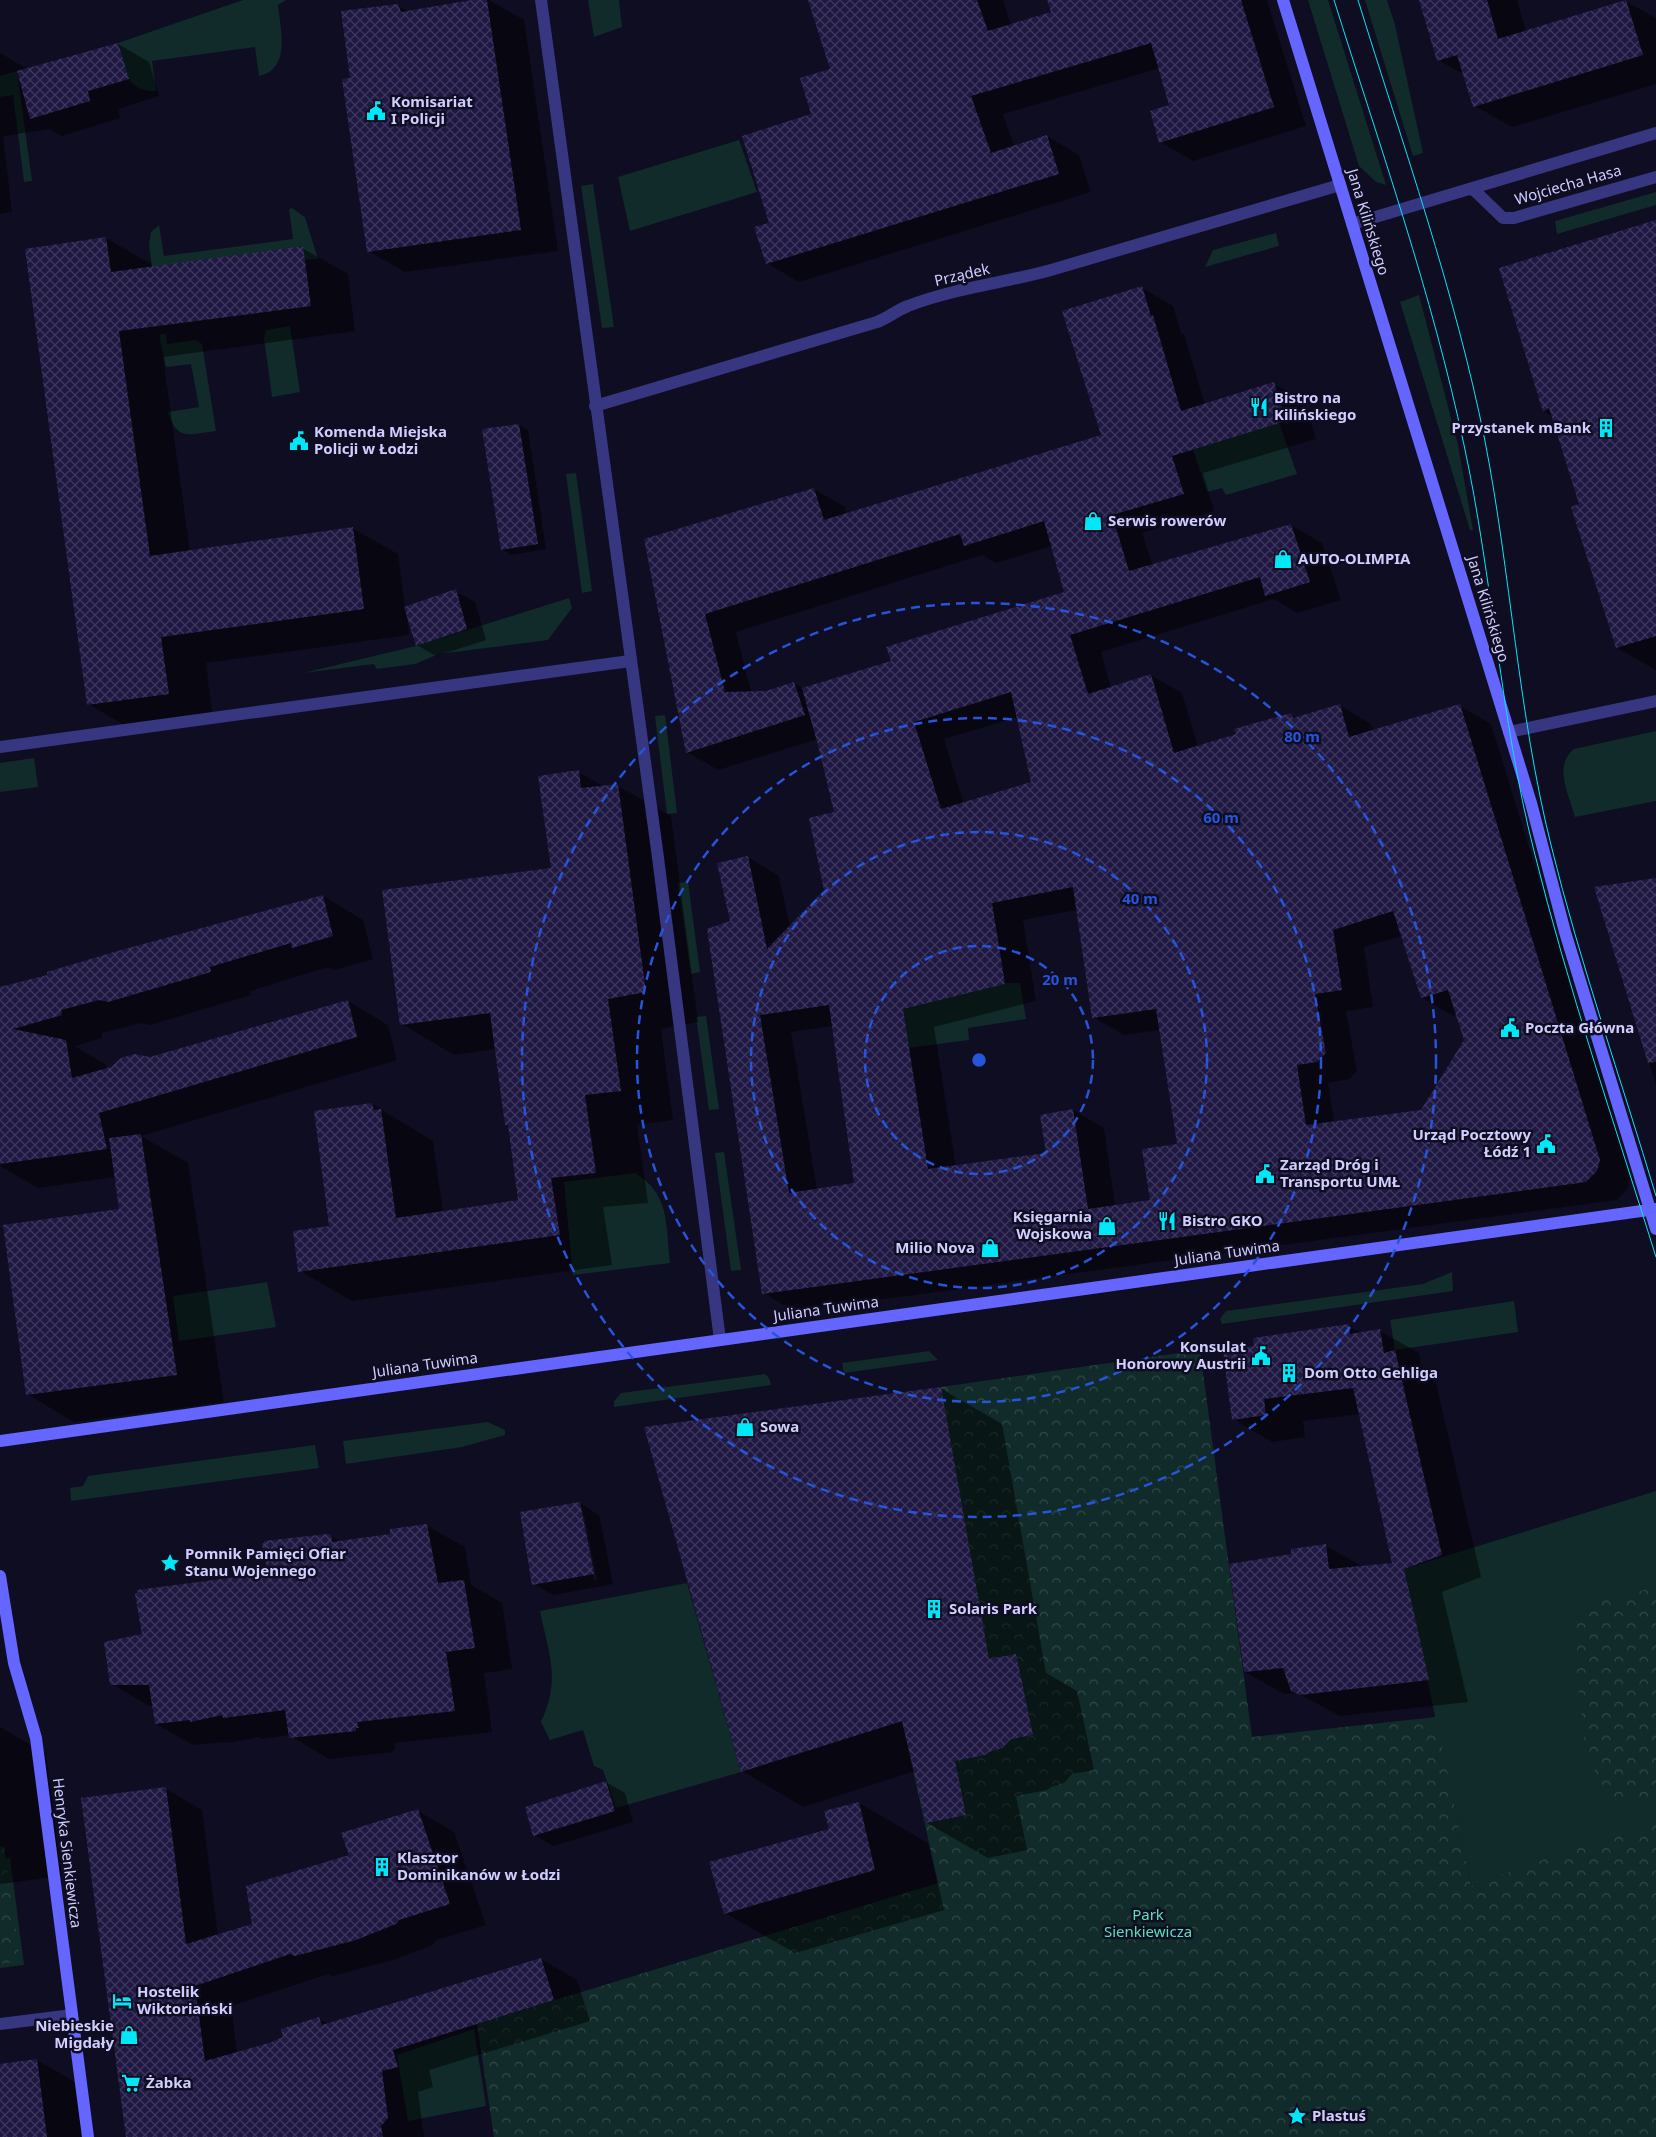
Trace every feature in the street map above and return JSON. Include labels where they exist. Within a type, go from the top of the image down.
[{"type":"street","points":[[541,0],[657,850],[720,1340]]},
{"type":"street","name":"Jana Kilińskiego","points":[[1283,0],[1509,732],[1565,932],[1653,1210],[1656,1229]]},
{"type":"street","name":"Wojciecha Hasa","points":[[1352,224],[1656,133]]},
{"type":"street","name":"Wojciecha Hasa","points":[[1470,189],[1476,191],[1503,218],[1514,218],[1656,177]]},
{"type":"street","name":"Prządek","points":[[596,406],[877,322],[909,306],[967,288],[1009,281],[1051,270],[1340,186]]},
{"type":"street","points":[[0,747],[630,661]]},
{"type":"street","points":[[1509,732],[1656,701]]},
{"type":"street","name":"Juliana Tuwima","points":[[0,1440],[1653,1210]]},
{"type":"street","name":"Henryka Sienkiewicza","points":[[0,1576],[14,1663],[36,1738],[88,2137]]},
{"type":"street","points":[[0,2024],[72,2015]]},
{"type":"green space","points":[[243,0],[286,0],[278,5],[282,36],[280,57],[276,65],[269,72],[259,76],[255,47],[152,61],[156,91],[145,90],[132,83],[125,69],[118,43]]},
{"type":"green space","points":[[588,0],[619,0],[622,27],[594,37]]},
{"type":"green space","points":[[1308,0],[1328,0],[1386,185],[1376,182],[1359,166]]},
{"type":"green space","points":[[1365,0],[1387,0],[1395,25],[1423,153],[1413,156]]},
{"type":"green space","points":[[17,71],[32,181],[24,182],[13,95],[0,97],[0,76]]},
{"type":"green space","points":[[739,140],[757,192],[630,231],[618,177]]},
{"type":"green space","points":[[593,184],[614,327],[602,328],[581,186]]},
{"type":"green space","points":[[1656,192],[1656,205],[1557,234],[1555,221]]},
{"type":"green space","points":[[292,208],[305,217],[318,259],[152,267],[149,245],[151,232],[159,225],[164,256],[293,239],[289,209]]},
{"type":"green space","points":[[1276,233],[1279,246],[1205,267],[1213,250]]},
{"type":"green space","points":[[1419,295],[1458,445],[1473,530],[1470,530],[1400,302]]},
{"type":"green space","points":[[290,326],[300,392],[272,397],[264,338],[266,330]]},
{"type":"green space","points":[[166,333],[167,344],[196,340],[202,344],[216,431],[186,434],[180,432],[172,422],[168,412],[199,407],[191,364],[166,367],[159,335]]},
{"type":"green space","points":[[1279,423],[1297,474],[1226,495],[1222,488],[1207,492],[1193,449]]},
{"type":"green space","points":[[576,473],[592,591],[582,593],[566,474]]},
{"type":"green space","points":[[569,598],[572,608],[548,640],[439,654],[415,664],[377,669],[374,664],[303,673],[416,646]]},
{"type":"green space","points":[[665,715],[677,813],[667,814],[655,716]]},
{"type":"green space","points":[[1656,731],[1656,801],[1575,817],[1564,781],[1564,764],[1574,749]]},
{"type":"green space","points":[[34,758],[38,787],[0,792],[0,763]]},
{"type":"green space","points":[[688,882],[700,972],[691,974],[678,883]]},
{"type":"green space","points":[[1007,983],[1020,983],[1026,1019],[968,1028],[969,1040],[876,1052],[871,1017]]},
{"type":"green space","points":[[706,1016],[719,1109],[709,1110],[696,1017]]},
{"type":"green space","points":[[724,1152],[741,1270],[731,1271],[715,1153]]},
{"type":"green space","points":[[635,1173],[655,1190],[660,1201],[666,1224],[670,1263],[573,1275],[564,1182]]},
{"type":"green space","points":[[1452,1272],[1453,1291],[1222,1324],[1220,1319],[1226,1311],[1423,1284]]},
{"type":"green space","points":[[267,1282],[276,1327],[179,1341],[173,1296]]},
{"type":"green space","points":[[1514,1301],[1518,1332],[1395,1350],[1390,1320]]},
{"type":"green space","name":"Park Sienkiewicza","points":[[1200,1350],[1252,1737],[1436,1717],[1471,1886],[1587,1844],[1656,1824],[1656,2137],[494,2137],[477,2024],[938,1883],[902,1721],[941,1387]]},
{"type":"green space","points":[[929,1351],[938,1360],[844,1373],[842,1363]]},
{"type":"green space","points":[[765,1374],[769,1378],[771,1385],[614,1407],[614,1401],[621,1393]]},
{"type":"green space","points":[[488,1422],[505,1430],[505,1435],[462,1447],[346,1464],[343,1441]]},
{"type":"green space","points":[[315,1445],[319,1468],[71,1501],[70,1488],[83,1486],[88,1476]]},
{"type":"green space","points":[[1656,1491],[1656,1827],[1471,1886],[1404,1569]]},
{"type":"green space","points":[[687,1583],[741,1772],[616,1808],[603,1770],[594,1766],[583,1730],[550,1740],[541,1722],[551,1692],[552,1679],[550,1654],[540,1611]]},
{"type":"green space","points":[[1656,1586],[1656,1800],[1631,1803],[1610,1799],[1586,1754],[1576,1670],[1574,1620],[1592,1596],[1631,1594]]},
{"type":"green space","points":[[4,1846],[20,1961],[0,1964],[0,1847]]},
{"type":"green space","points":[[10,1857],[24,1965],[0,1968],[6,1860]]},
{"type":"green space","points":[[474,2029],[486,2106],[408,2121],[397,2055]]},
{"type":"building","name":"Komisariat I Policji","points":[[472,0],[487,0],[521,230],[367,252],[342,79],[350,78],[341,11],[398,4],[401,12]]},
{"type":"building","points":[[808,0],[977,0],[988,31],[1051,12],[1047,0],[1241,0],[1274,107],[1159,143],[1150,111],[1169,105],[1151,43],[971,96],[991,153],[1047,135],[1059,174],[766,264],[754,227],[769,223],[742,136],[811,114],[800,78],[830,69]]},
{"type":"building","points":[[1419,0],[1487,0],[1498,39],[1626,0],[1643,55],[1473,107],[1457,55],[1437,61]]},
{"type":"building","points":[[118,43],[129,79],[88,91],[90,101],[30,119],[17,71]]},
{"type":"building","name":"Przystanek mBank","points":[[1656,220],[1656,636],[1616,648],[1571,507],[1579,504],[1549,408],[1543,412],[1499,268]]},
{"type":"building","points":[[106,237],[111,272],[303,246],[311,306],[119,331],[150,556],[353,527],[364,609],[161,637],[169,694],[87,705],[25,249]]},
{"type":"building","points":[[1142,286],[1151,316],[1153,315],[1181,411],[1274,382],[1286,421],[1172,456],[1184,494],[1112,515],[1129,571],[1291,524],[1310,582],[1265,596],[1260,577],[1070,635],[1088,694],[1151,674],[1174,753],[1236,734],[1234,729],[1291,713],[1293,718],[1340,704],[1349,737],[1460,704],[1600,1160],[1597,1171],[1586,1182],[762,1294],[707,929],[730,921],[717,863],[748,856],[767,949],[824,890],[809,818],[834,812],[802,688],[891,661],[886,647],[1064,592],[1044,521],[964,546],[960,534],[705,614],[725,692],[766,691],[794,682],[805,715],[686,753],[644,539],[814,488],[824,520],[1101,435],[1062,311]],"holes":[[[1011,692],[1031,782],[941,809],[914,722]],[[1073,887],[1092,1018],[1156,1009],[1177,1144],[1142,1149],[1150,1200],[1088,1209],[1073,1109],[1040,1115],[1046,1153],[928,1169],[903,1009],[1005,984],[992,903]],[[1393,911],[1421,998],[1448,990],[1464,1040],[1421,1110],[1306,1125],[1297,1065],[1317,1062],[1326,1053],[1315,994],[1342,990],[1333,930]],[[829,1005],[854,1183],[789,1193],[760,1015]]]},
{"type":"building","points":[[519,424],[538,544],[501,550],[482,429]]},
{"type":"building","points":[[456,589],[467,629],[416,646],[404,607]]},
{"type":"building","points":[[579,770],[581,788],[618,784],[646,992],[608,999],[621,1091],[585,1095],[596,1173],[551,1178],[560,1235],[298,1272],[293,1231],[329,1226],[314,1111],[372,1103],[374,1110],[381,1109],[396,1218],[518,1200],[508,1125],[505,1125],[490,1013],[400,1025],[382,890],[551,868],[538,776]]},
{"type":"building","points":[[1656,878],[1656,1062],[1648,1063],[1594,887]]},
{"type":"building","points":[[323,895],[333,936],[292,948],[291,943],[210,967],[211,972],[108,1002],[99,1000],[61,1010],[62,1015],[13,1029],[66,1040],[72,1078],[111,1067],[121,1058],[135,1054],[150,1057],[348,1000],[357,1037],[99,1113],[107,1149],[0,1164],[0,987],[47,975],[47,972],[114,952]]},
{"type":"building","points":[[141,1134],[177,1375],[26,1395],[3,1225],[119,1209],[109,1138]]},
{"type":"building","points":[[1349,1324],[1350,1334],[1380,1329],[1384,1353],[1395,1350],[1442,1555],[1404,1569],[1429,1680],[1300,1695],[1291,1691],[1283,1668],[1244,1672],[1229,1564],[1291,1554],[1291,1549],[1326,1544],[1329,1569],[1392,1563],[1353,1388],[1264,1399],[1266,1415],[1232,1420],[1223,1351],[1254,1346],[1253,1338]]},
{"type":"building","name":"Solaris Park","points":[[941,1387],[989,1659],[1016,1654],[1033,1735],[1011,1739],[1002,1748],[985,1755],[955,1761],[966,1815],[926,1823],[902,1721],[741,1772],[644,1427]]},
{"type":"building","points":[[580,1502],[594,1574],[532,1585],[520,1512]]},
{"type":"building","points":[[427,1524],[438,1583],[464,1580],[475,1648],[446,1652],[455,1711],[357,1722],[359,1728],[356,1728],[356,1731],[289,1738],[285,1710],[223,1718],[222,1715],[190,1722],[190,1720],[155,1724],[149,1685],[110,1685],[104,1642],[142,1634],[135,1594],[138,1593],[137,1590],[268,1573],[262,1544],[264,1541],[328,1534],[331,1535],[332,1542],[390,1534],[390,1529]]},
{"type":"building","points":[[606,1781],[615,1811],[533,1836],[525,1807]]},
{"type":"building","points":[[166,1787],[186,1944],[252,1924],[246,1886],[349,1855],[341,1833],[418,1809],[450,1904],[399,1920],[396,1924],[356,1940],[295,1956],[290,1954],[195,1986],[205,2061],[269,2043],[283,2037],[281,2029],[319,2017],[322,2025],[541,1958],[554,2000],[393,2050],[398,2067],[382,2071],[388,2118],[381,2126],[383,2137],[126,2137],[81,1798]]},
{"type":"building","points":[[859,1802],[875,1870],[724,1914],[709,1862],[829,1829],[824,1811]]},
{"type":"building","points":[[37,2059],[47,2137],[0,2137],[0,2064]]},
{"type":"tram line","points":[[1334,0],[1421,277],[1451,389],[1474,495],[1522,801],[1547,902],[1576,1004],[1656,1257]]},
{"type":"tram line","points":[[1358,0],[1427,219],[1473,385],[1494,491],[1530,745],[1551,845],[1588,977],[1656,1196]]},
{"type":"place","name":"Komisariat I Policji","points":[[376,111]]},
{"type":"place","name":"Bistro na Kilińskiego","points":[[1259,407]]},
{"type":"place","name":"Przystanek mBank","points":[[1606,428]]},
{"type":"place","name":"Komenda Miejska Policji w Łodzi","points":[[299,441]]},
{"type":"place","name":"Serwis rowerów","points":[[1093,521]]},
{"type":"place","name":"AUTO-OLIMPIA","points":[[1283,559]]},
{"type":"place","name":"Poczta Główna","points":[[1510,1028]]},
{"type":"place","name":"Urząd Pocztowy Łódź 1","points":[[1546,1144]]},
{"type":"place","name":"Zarząd Dróg i Transportu UMŁ","points":[[1265,1174]]},
{"type":"place","name":"Bistro GKO","points":[[1167,1221]]},
{"type":"place","name":"Księgarnia Wojskowa","points":[[1107,1226]]},
{"type":"place","name":"Milio Nova","points":[[990,1248]]},
{"type":"place","name":"Konsulat Honorowy Austrii","points":[[1261,1356]]},
{"type":"place","name":"Dom Otto Gehliga","points":[[1289,1373]]},
{"type":"place","name":"Sowa","points":[[745,1427]]},
{"type":"place","name":"Pomnik Pamięci Ofiar Stanu Wojennego","points":[[170,1563]]},
{"type":"place","name":"Solaris Park","points":[[934,1609]]},
{"type":"place","name":"Klasztor Dominikanów w Łodzi","points":[[382,1867]]},
{"type":"place","name":"Hostelik Wiktoriański","points":[[122,2001]]},
{"type":"place","name":"Niebieskie Migdały","points":[[129,2035]]},
{"type":"place","name":"Żabka","points":[[131,2083]]},
{"type":"place","name":"Plastuś","points":[[1297,2116]]}]
